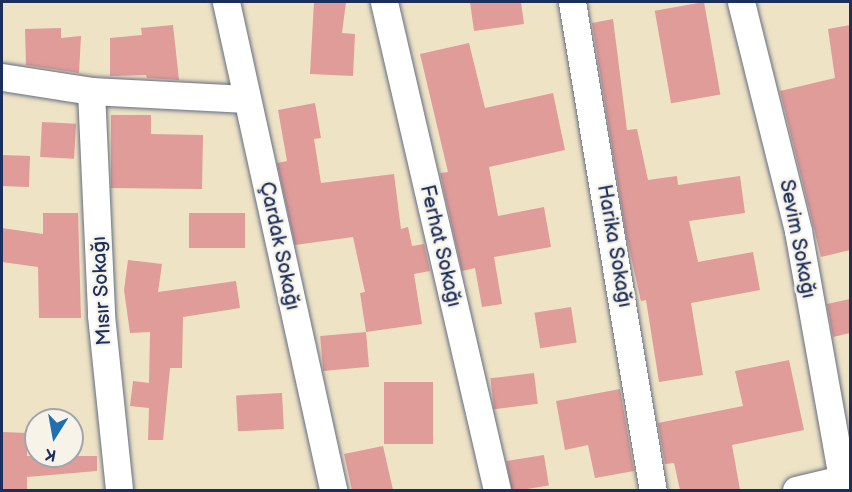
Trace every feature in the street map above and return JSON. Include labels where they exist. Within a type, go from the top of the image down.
[{"type":"street","name":"Çardak Sokağı","points":[[226,2],[333,490]]},
{"type":"street","name":"Ferhat Sokağı","points":[[384,2],[497,490]]},
{"type":"street","name":"Harika Sokağı","points":[[572,2],[653,490]]},
{"type":"street","name":"Sevim Sokağı","points":[[741,2],[798,231],[846,478]]},
{"type":"street","points":[[2,78],[91,91],[247,99]]},
{"type":"street","name":"Mısır Sokağı","points":[[91,91],[101,315],[119,490]]},
{"type":"street","points":[[796,490],[846,478]]},
{"type":"building","points":[[314,2],[346,2],[342,33],[355,34],[353,76],[310,74]]},
{"type":"building","points":[[470,2],[521,2],[524,24],[474,31]]},
{"type":"building","points":[[704,2],[720,95],[671,103],[655,11]]},
{"type":"building","points":[[613,19],[627,130],[637,129],[648,180],[677,176],[678,185],[740,176],[745,213],[689,221],[698,262],[753,252],[760,290],[691,303],[703,375],[659,382],[646,300],[641,301],[626,234],[592,23]]},
{"type":"building","points":[[173,25],[179,80],[147,78],[146,75],[110,76],[110,38],[142,35],[141,28]]},
{"type":"building","points":[[850,25],[850,250],[821,257],[780,91],[835,78],[828,29]]},
{"type":"building","points":[[61,28],[61,38],[81,36],[79,73],[26,65],[25,29]]},
{"type":"building","points":[[469,43],[485,108],[553,93],[565,150],[489,167],[498,216],[544,207],[551,247],[494,257],[502,304],[482,307],[475,268],[462,271],[440,173],[448,172],[420,54]]},
{"type":"building","points":[[315,103],[321,138],[314,139],[321,183],[394,174],[401,229],[408,227],[412,246],[424,244],[430,271],[414,274],[422,324],[366,332],[360,293],[365,292],[353,237],[295,245],[277,163],[287,161],[278,110]]},
{"type":"building","points":[[111,115],[151,115],[151,134],[203,135],[202,189],[111,188]]},
{"type":"building","points":[[42,122],[76,124],[74,159],[40,157]]},
{"type":"building","points":[[2,155],[30,156],[29,187],[2,186]]},
{"type":"building","points":[[43,213],[78,213],[81,318],[39,318],[38,267],[2,262],[2,228],[43,234]]},
{"type":"building","points":[[189,213],[245,213],[245,248],[189,248]]},
{"type":"building","points":[[128,260],[162,264],[158,292],[236,281],[240,308],[183,317],[182,368],[170,368],[163,440],[148,440],[149,408],[130,406],[133,381],[149,383],[150,332],[130,333],[124,290]]},
{"type":"building","points":[[850,299],[850,333],[833,337],[827,304]]},
{"type":"building","points":[[571,307],[577,343],[540,348],[534,313]]},
{"type":"building","points":[[366,332],[369,367],[323,371],[320,336]]},
{"type":"building","points":[[789,360],[804,430],[732,445],[740,490],[680,490],[674,463],[665,464],[658,423],[743,406],[735,371]]},
{"type":"building","points":[[534,373],[538,404],[494,409],[490,378]]},
{"type":"building","points":[[384,382],[433,382],[433,444],[384,444]]},
{"type":"building","points":[[620,389],[634,471],[595,478],[588,445],[565,450],[556,401]]},
{"type":"building","points":[[282,393],[284,429],[238,431],[236,395]]},
{"type":"building","points":[[2,432],[24,433],[24,468],[84,468],[84,456],[97,456],[97,471],[27,477],[27,490],[2,490]]},
{"type":"building","points":[[383,446],[393,490],[352,490],[344,454]]},
{"type":"building","points":[[544,455],[549,486],[511,490],[506,461]]}]
